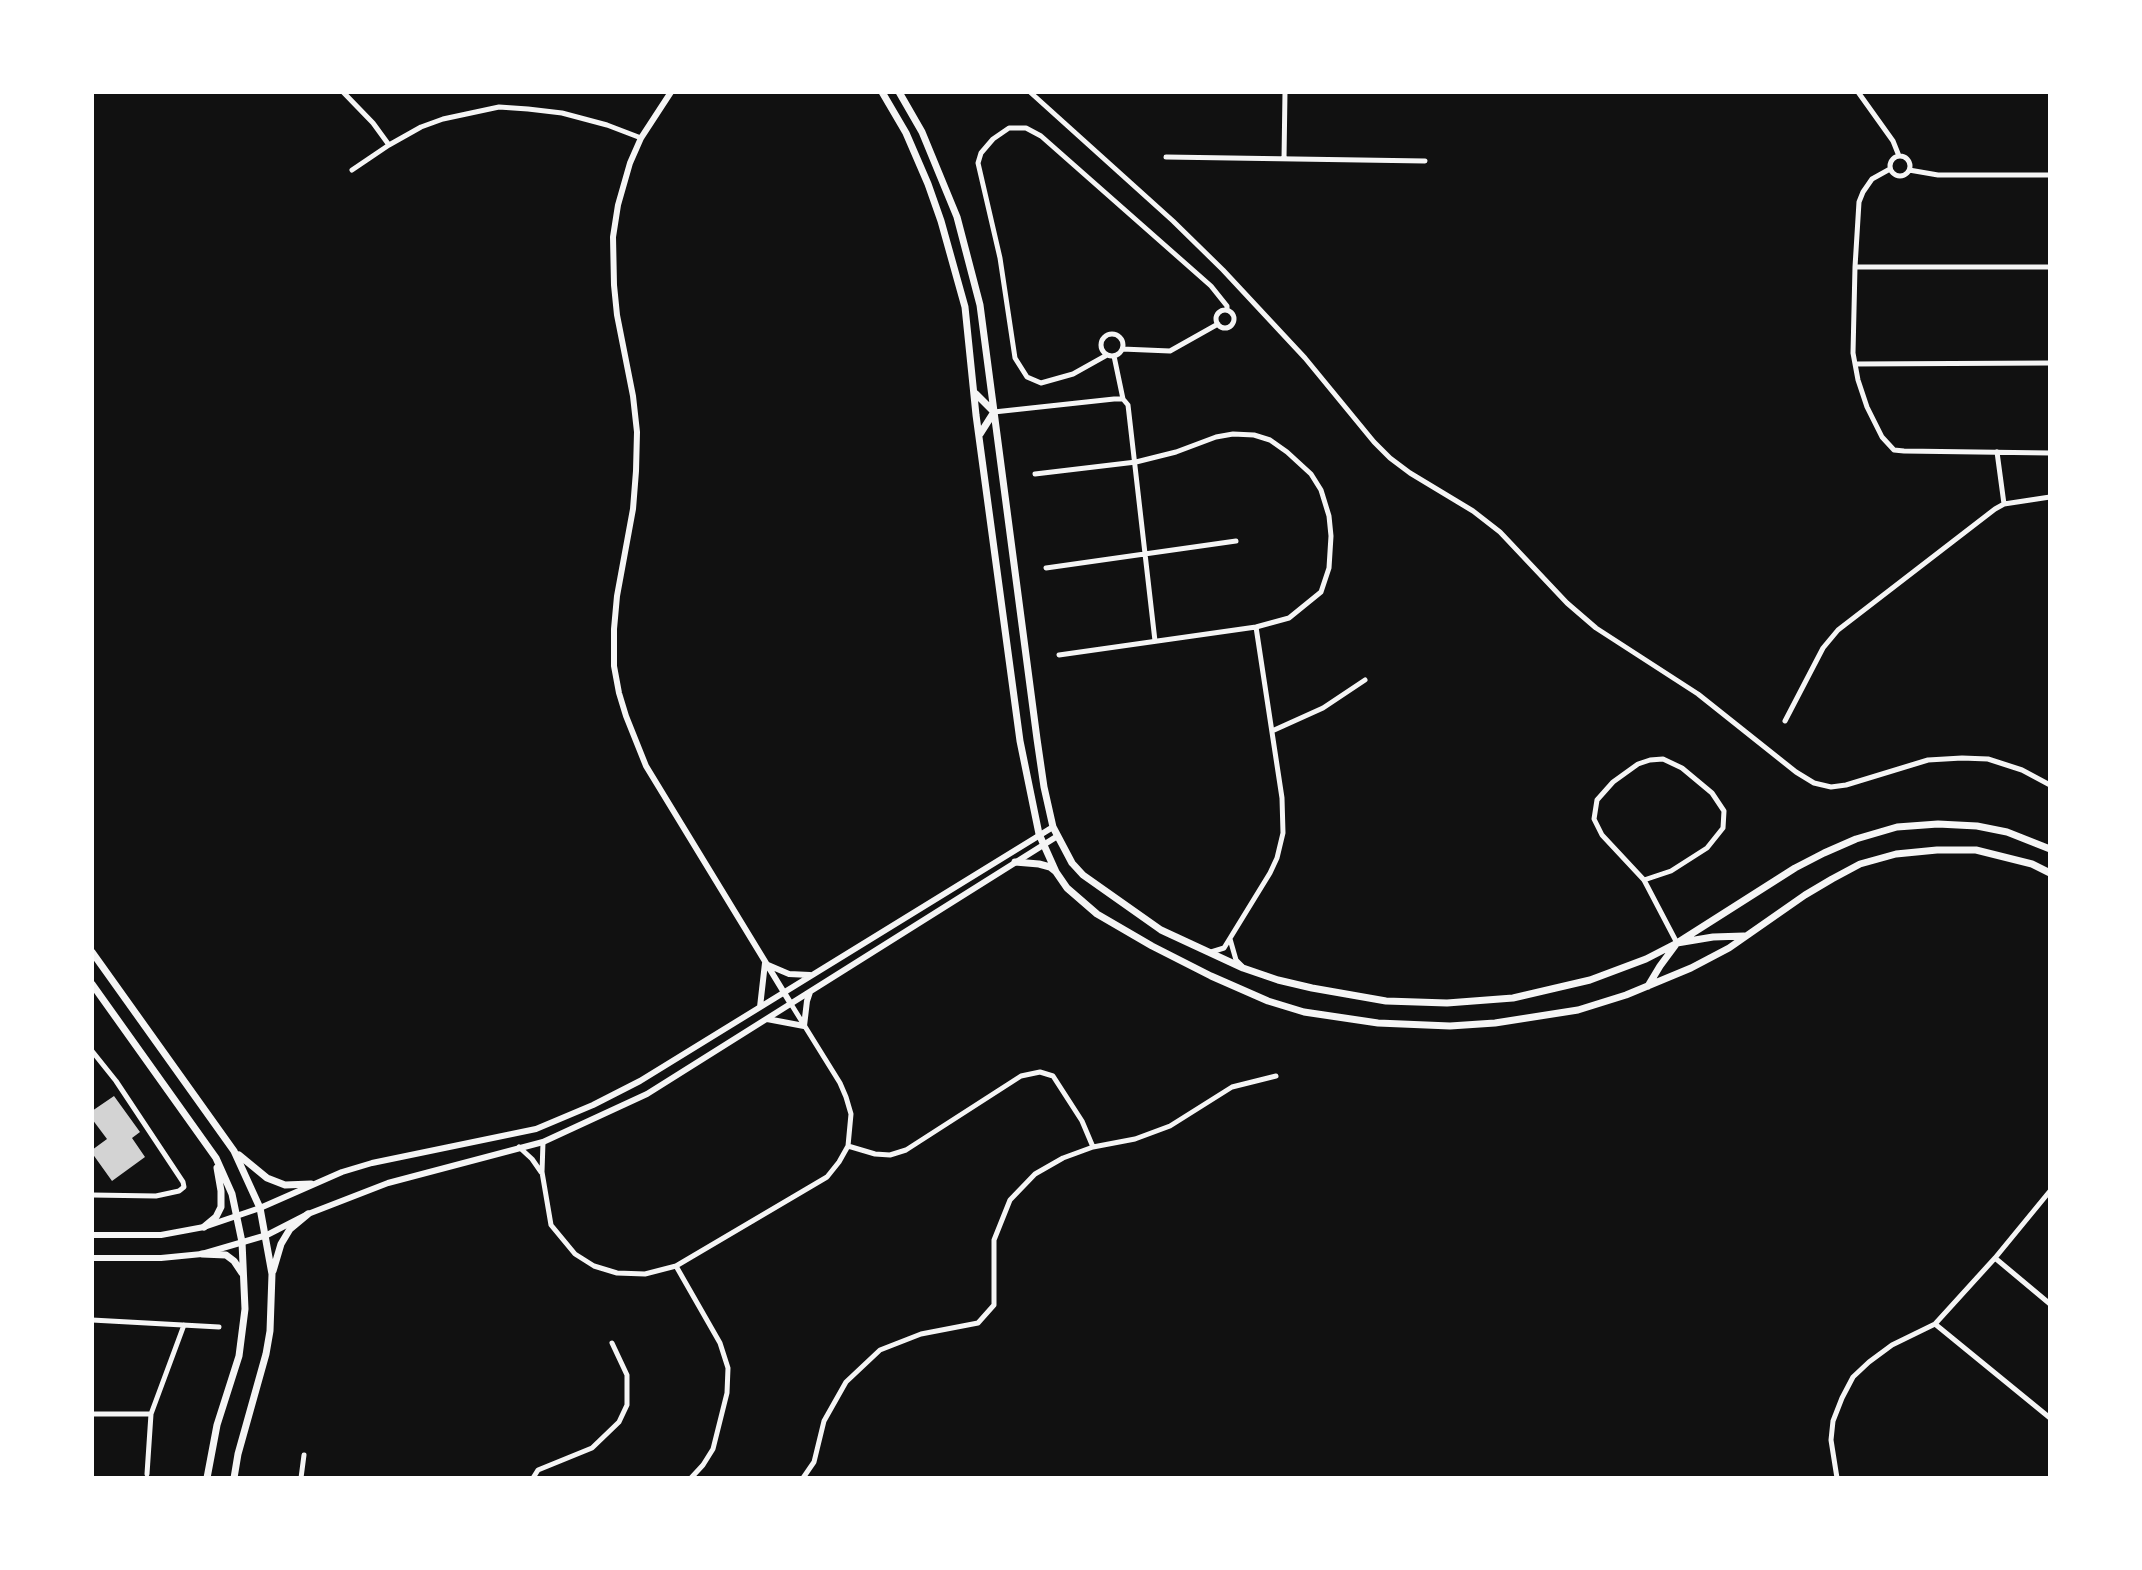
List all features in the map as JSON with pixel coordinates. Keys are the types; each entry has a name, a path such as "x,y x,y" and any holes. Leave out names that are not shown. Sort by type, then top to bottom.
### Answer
{"main road":[{"path":"882,92 906,133 928,184 965,307 979,437 1020,741 1039,834 1056,872 1067,888 1097,914 1152,946 1268,1001 1304,1012 1378,1023 1450,1026 1495,1023 1578,1010 1648,986 1729,948 1805,895 1860,864 1896,854 1976,850 2032,864 2050,873"},
{"path":"899,92 922,132 957,217 980,305 1037,739 1056,837 1083,875 1161,930 1243,968 1300,985 1386,1001 1447,1003 1513,998 1590,980 1646,959 1677,943 1795,868 1856,839 1897,827 1938,824 1977,826 2007,832 2050,849"},
{"path":"974,391 994,412"},
{"path":"979,437 994,412"},
{"path":"1015,862 1039,864 1056,872"},
{"path":"1648,986 1677,943 1746,936"},
{"path":"92,952 234,1151 260,1208 272,1274 270,1331 234,1478"},
{"path":"92,984 216,1158 232,1194 242,1242 245,1309 239,1356 217,1425 207,1478"},
{"path":"234,1151 267,1178 285,1185 311,1184"},
{"path":"204,1227 216,1217 221,1207 216,1158"},
{"path":"272,1274 281,1244 290,1229 308,1214"},
{"path":"202,1254 226,1255 243,1275"}],"street":[{"path":"343,92 389,145"},
{"path":"543,1142 542,1172 551,1225 559,1238 575,1254 594,1266 617,1273 645,1274 676,1266 827,1177 848,1146 851,1114 840,1083 640,754 619,693 614,666 617,596 633,509 637,432 617,315 613,237 630,163 641,138 671,92"},
{"path":"1030,92 1223,270 1305,358 1390,458 1473,511 1500,532 1567,603 1596,628 1698,694 1796,772 1814,783 1831,787 1928,760 1988,759 2022,770 2050,785"},
{"path":"1284,159 1285,92"},
{"path":"1858,92 1893,141 1899,156"},
{"path":"352,170 421,127 499,107 562,113 641,138"},
{"path":"1218,324 1170,351 1122,349 1073,374 1041,383 1027,377 1015,358 1000,258 978,163 981,153 993,139 1009,128 1026,128 1041,136 1211,286 1227,310"},
{"path":"1166,157 1425,161"},
{"path":"1909,170 1909,161 1905,157 1892,160 1890,169 1872,179 1859,202 1853,353 1867,407 1882,437 1894,450 2050,453"},
{"path":"1890,169 1901,176 1909,170 1938,175 2050,175"},
{"path":"1855,267 2050,267"},
{"path":"1227,310 1233,313 1235,320 1227,328 1218,324 1217,314 1227,310"},
{"path":"1111,355 1104,352 1101,345 1107,336 1114,334 1120,338 1122,349"},
{"path":"1111,355 1123,399 1128,405 1155,641"},
{"path":"1855,364 2050,363"},
{"path":"994,412 1123,399"},
{"path":"1035,474 1136,462 1216,437 1244,435 1270,440 1311,474 1321,490 1329,516 1329,568 1321,592 1289,618 1256,627 1059,655"},
{"path":"1997,452 2004,504"},
{"path":"1785,721 1829,638 2004,504 2050,497"},
{"path":"1046,568 1236,541"},
{"path":"1206,952 1224,948 1270,873 1283,833 1282,798 1256,627"},
{"path":"1272,731 1323,708 1365,680"},
{"path":"1644,880 1671,871 1707,848 1723,828 1724,811 1712,793 1682,768 1663,759 1638,764 1613,782 1597,800 1594,819 1602,835 1644,880 1677,943"},
{"path":"92,1235 161,1235 204,1227 260,1208 342,1172 536,1129 593,1105 640,1081 1053,827"},
{"path":"92,1258 161,1258 202,1254 267,1235 308,1214 388,1183 543,1142 647,1094 1056,837"},
{"path":"1230,938 1236,960 1243,968"},
{"path":"765,963 780,971 810,975"},
{"path":"760,1007 765,963"},
{"path":"804,1026 811,991"},
{"path":"767,1019 804,1026"},
{"path":"92,1051 125,1094 184,1187 156,1196 92,1195"},
{"path":"848,1146 875,1154 890,1155 906,1150 1021,1076 1040,1072 1053,1076 1082,1121 1093,1147"},
{"path":"803,1478 814,1462 824,1421 846,1382 880,1350 921,1334 978,1323 994,1305 994,1240 1010,1200 1035,1174 1063,1158 1093,1147 1135,1139 1170,1126 1232,1087 1276,1076"},
{"path":"519,1147 542,1172"},
{"path":"1837,1478 1831,1440 1833,1421 1853,1377 1892,1345 1935,1324 2050,1191"},
{"path":"1995,1258 2050,1304"},
{"path":"676,1266 720,1343 728,1368 727,1393 713,1449 691,1478"},
{"path":"92,1320 219,1327"},
{"path":"1935,1324 2050,1418"},
{"path":"147,1474 151,1414 184,1325"},
{"path":"533,1478 538,1470 592,1448 619,1422 627,1405 627,1375 612,1343"},
{"path":"92,1414 151,1414"},
{"path":"301,1478 304,1455"}],"building":[{"path":"114,1096 140,1132 132,1138 145,1157 112,1181 92,1153 107,1139 92,1119 92,1111"}]}
